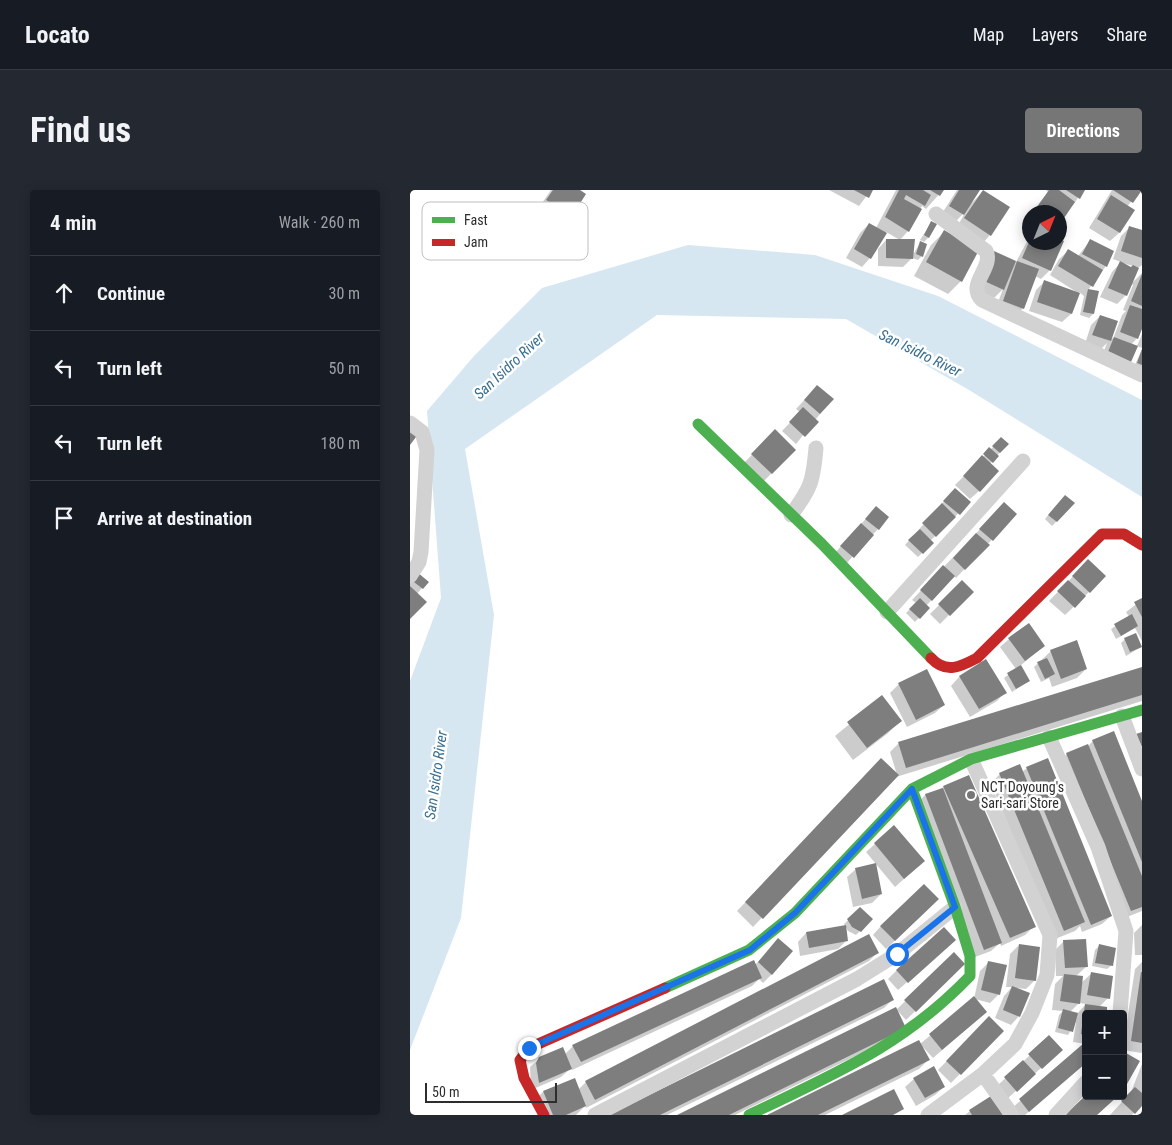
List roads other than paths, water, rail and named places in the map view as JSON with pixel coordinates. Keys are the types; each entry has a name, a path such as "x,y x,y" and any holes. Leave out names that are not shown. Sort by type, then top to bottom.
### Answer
{"street":[{"path":"936,214 986,250 988,258 976,287 977,293 982,300 1142,375"},
{"path":"410,422 422,432 427,450 421,552 419,562 410,576"},
{"path":"698,424 791,515 937,664 950,670 958,668 976,658 1102,534 1114,531 1126,533 1142,545"},
{"path":"791,515 812,482 816,448"},
{"path":"887,612 1023,461"},
{"path":"544,1115 524,1078 520,1060 529,1048 750,950 795,913 912,789 971,759 1142,710"},
{"path":"1122,716 1142,770"},
{"path":"1049,737 1098,847 1126,931 1120,1010"},
{"path":"928,1115 983,1074 1015,1044 1032,1013 1047,975 1050,935 971,759"},
{"path":"749,1115 882,1051 924,1022 950,999 970,976 970,956 955,907 912,789"},
{"path":"595,1115 857,979 897,954 955,907"},
{"path":"983,1074 1012,1115"},
{"path":"1056,1115 1082,1086"}],"water":[{"name":"San Isidro River","path":"688,245 815,255 938,296 1142,400 1142,497 969,390 846,319 657,315 465,449 494,615 461,918 410,1050 410,681 441,598 427,411 474,356 542,288"}],"place":[{"name":"NCT Doyoung's Sari-sari Store","path":"971,795"}]}
